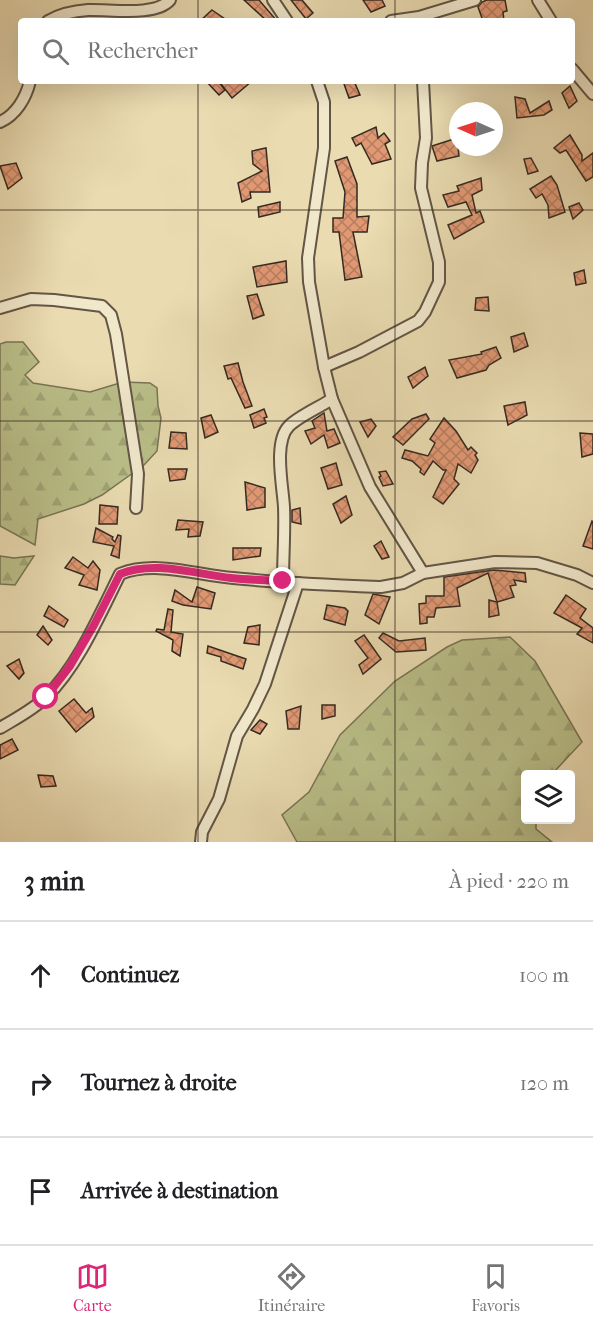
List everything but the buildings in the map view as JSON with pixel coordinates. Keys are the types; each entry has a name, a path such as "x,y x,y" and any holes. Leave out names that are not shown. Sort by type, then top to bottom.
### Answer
{"street":[{"path":"54,18 86,10 152,10 170,0"},
{"path":"273,0 285,18"},
{"path":"422,18 475,0"},
{"path":"538,0 548,18"},
{"path":"575,73 593,94"},
{"path":"0,122 10,117 21,103 29,84"},
{"path":"318,84 324,102 324,148 308,258 309,282 324,367 332,399 370,487 423,573"},
{"path":"324,367 359,352 418,321 425,312 439,282 439,262 422,188 422,162 426,138 423,84"},
{"path":"0,308 31,299 54,300 102,306 111,315 121,360 138,474 136,508"},
{"path":"283,581 284,507 280,477 284,433 289,426 332,399"},
{"path":"0,728 46,697 70,666 120,574 132,569 158,568 234,579 381,587 403,583 423,573 495,562 537,563 577,575 593,583"},
{"path":"201,842 202,832 219,799 237,736 265,684 298,583"}],"green space":[{"path":"23,342 39,362 25,375 33,383 90,392 123,382 150,383 157,388 161,418 157,451 144,465 102,495 84,504 38,519 35,545 0,526 0,344"},
{"path":"0,556 14,558 34,556 15,585 0,584"},
{"path":"510,637 535,661 582,742 556,770 521,770 521,824 536,824 536,829 552,842 297,842 282,815 309,792 340,735 395,681 447,647 462,640"}],"route":[{"path":"46,697 70,666 120,574 132,569 158,568 234,579 283,581"}]}
